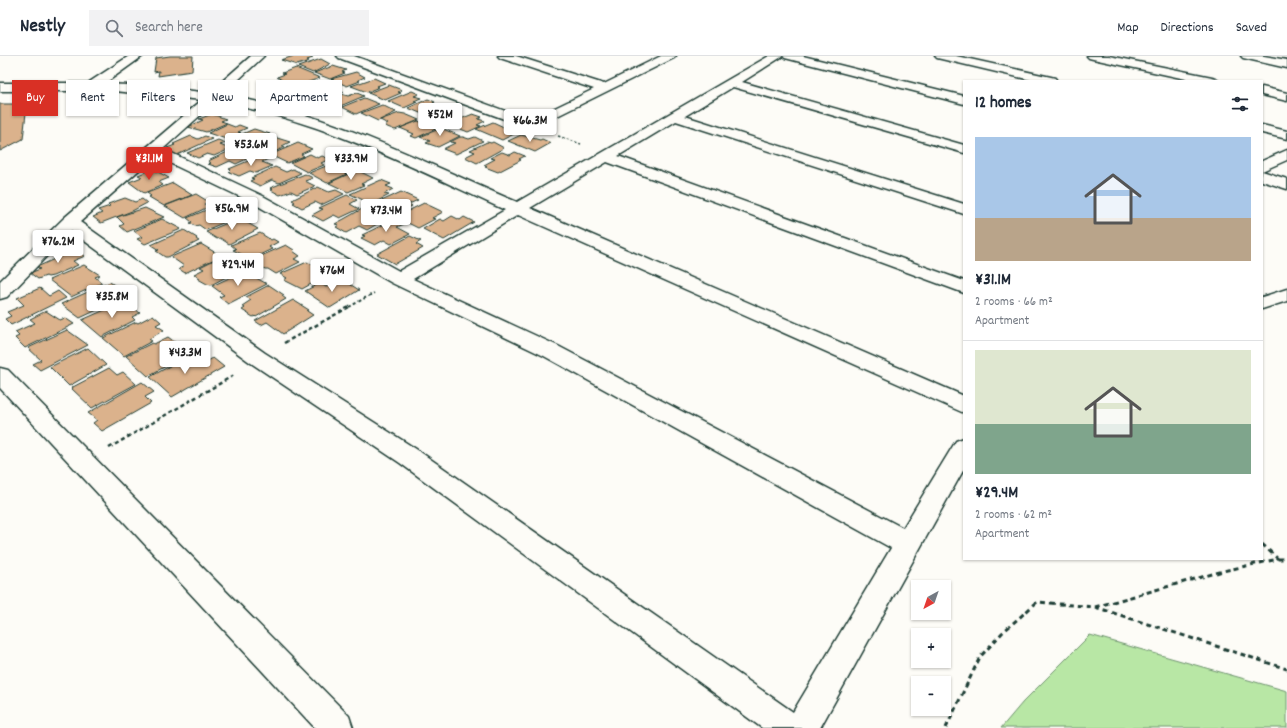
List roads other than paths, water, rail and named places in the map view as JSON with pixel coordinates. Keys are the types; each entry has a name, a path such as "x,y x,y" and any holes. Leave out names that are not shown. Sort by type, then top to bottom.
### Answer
{"street":[{"path":"101,80 137,56"},
{"path":"232,80 258,56"},
{"path":"343,56 531,125 666,56"},
{"path":"504,56 605,88"},
{"path":"399,279 676,117 777,56"},
{"path":"789,56 963,100"},
{"path":"941,56 1047,80"},
{"path":"1093,56 1207,80"},
{"path":"1247,56 1287,64"},
{"path":"733,83 963,149"},
{"path":"0,87 66,86"},
{"path":"119,88 198,96"},
{"path":"1263,91 1287,97"},
{"path":"248,105 289,114 345,133 963,405"},
{"path":"0,293 70,222 198,111"},
{"path":"676,117 963,209"},
{"path":"1263,129 1287,135"},
{"path":"154,150 257,199 399,279 551,351 908,544"},
{"path":"1263,166 1287,154"},
{"path":"606,157 963,287"},
{"path":"1263,176 1287,184"},
{"path":"70,222 258,358 408,456 789,728"},
{"path":"1263,303 1287,295"},
{"path":"0,375 337,728"},
{"path":"802,728 963,449"}]}
